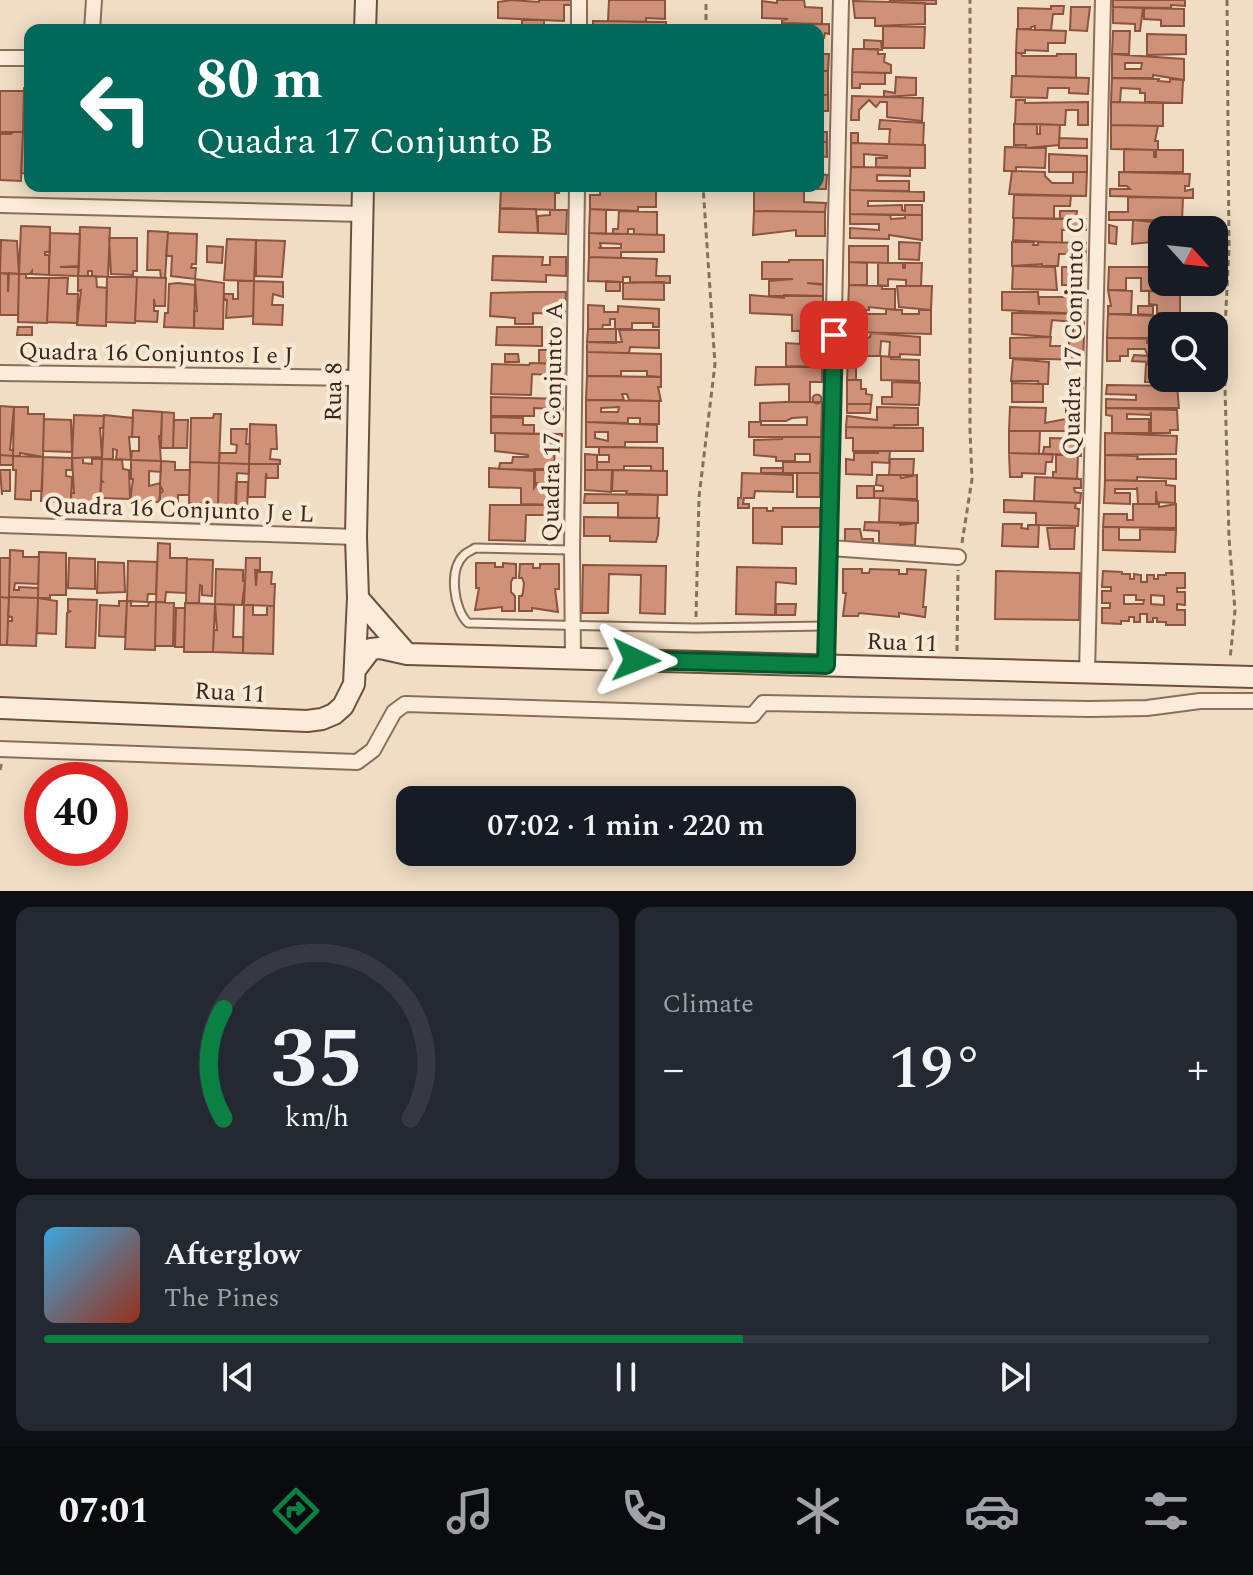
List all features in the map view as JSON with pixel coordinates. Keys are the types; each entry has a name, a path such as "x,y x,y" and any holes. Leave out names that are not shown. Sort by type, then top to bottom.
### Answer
{"street":[{"path":"92,24 94,0"},
{"path":"365,24 366,0"},
{"path":"579,0 579,24"},
{"path":"826,665 841,0"},
{"name":"Quadra 17 Conjunto C","path":"1087,673 1103,0"},
{"path":"0,58 24,58"},
{"name":"Rua 8","path":"358,598 356,537 363,192"},
{"name":"Quadra 17 Conjunto A","path":"573,659 577,192"},
{"path":"0,205 363,214"},
{"name":"Quadra 16 Conjuntos I e J","path":"0,373 359,378"},
{"name":"Quadra 16 Conjunto J e L","path":"0,525 356,537"},
{"path":"830,548 958,557"},
{"path":"358,598 407,654"},
{"name":"Rua 11","path":"0,708 307,721 322,719 343,706 354,684 358,598"},
{"name":"Rua 11","path":"355,670 371,649 380,648 407,654 1253,677"},
{"path":"0,749 357,762 373,750 394,712 405,704 753,715 763,703 1090,709 1147,708 1200,701 1253,701"}],"lane":[{"path":"572,550 475,548 464,555 458,565 455,585 457,608 468,623 695,628 827,626"}],"path":[{"path":"706,0 706,24"},
{"path":"957,669 958,557 967,525 972,479 970,0"},
{"path":"1227,0 1229,216 1224,349 1229,538 1235,610 1228,677"},
{"path":"695,628 696,536 715,364 703,192"}],"building":[{"path":"571,0 571,5 564,5 564,21 498,18 498,2"},
{"path":"609,0 665,0 665,19 608,21"},
{"path":"777,0 804,0 805,7 822,8 822,24 782,23 782,20 788,19 762,18 762,1 777,3"},
{"path":"936,0 936,4 890,2"},
{"path":"1113,0 1185,0 1185,6 1113,7"},
{"path":"853,1 925,3 925,24 875,26 875,18 855,18"},
{"path":"1051,6 1064,6 1063,14 1053,14 1051,30 1035,30 1035,26 1018,29 1018,8 1051,9"},
{"path":"1071,7 1090,7 1087,31 1070,30"},
{"path":"1113,7 1143,8 1140,31 1135,31 1135,24 1113,23"},
{"path":"1144,8 1184,9 1184,26 1161,26 1161,20 1144,19"},
{"path":"522,20 544,20 544,24 522,24"},
{"path":"593,21 666,22 666,24 593,24"},
{"path":"824,24 829,24 829,34 825,33 824,38"},
{"path":"883,26 925,27 924,48 883,48"},
{"path":"1017,29 1066,31 1065,43 1048,43 1048,51 1025,50 1025,53 1016,53"},
{"path":"1113,31 1130,31 1129,54 1112,54"},
{"path":"1147,34 1186,35 1186,54 1147,55"},
{"path":"864,40 881,41 882,50 864,49"},
{"path":"853,49 878,49 878,54 885,54 884,62 891,65 891,73 852,72"},
{"path":"1016,53 1022,56 1076,54 1076,78 1016,76"},
{"path":"824,54 829,54 828,71 824,71"},
{"path":"1112,54 1184,59 1184,80 1153,75 1153,78 1112,78","holes":["1125,63 1142,63 1141,69 1125,69"]},
{"path":"824,71 828,71 828,95 824,95"},
{"path":"852,72 885,73 885,84 860,84 860,88 852,88"},
{"path":"1012,76 1089,78 1088,94 1069,93 1069,88 1048,88 1047,98 1011,97"},
{"path":"896,77 916,78 916,95 884,97 884,91 895,93"},
{"path":"1112,78 1183,80 1182,103 1145,102 1145,93 1140,93 1140,89 1121,88 1120,102 1111,102"},
{"path":"0,91 24,91 23,132 0,132"},
{"path":"824,95 828,95 828,111 824,111"},
{"path":"852,96 923,98 922,121 887,117 887,102 880,102 876,107 869,100 859,110 859,120 851,120"},
{"path":"1016,100 1025,100 1025,103 1088,102 1088,125 1078,125 1078,110 1066,110 1065,125 1015,124"},
{"path":"1111,102 1163,103 1163,126 1111,125"},
{"path":"880,120 924,123 923,145 889,144 890,129 879,129"},
{"path":"1014,124 1037,124 1037,134 1040,134 1040,124 1060,125 1059,145 1026,148 1026,145 1014,145"},
{"path":"1111,125 1158,126 1155,141 1158,141 1158,150 1111,149"},
{"path":"23,132 21,181 0,180 0,134"},
{"path":"23,133 24,133 24,173 21,173"},
{"path":"851,133 858,133 858,143 851,143"},
{"path":"1059,138 1087,139 1087,148 1059,148"},
{"path":"824,142 827,142 827,157 824,157"},
{"path":"851,143 925,145 925,168 876,167 876,158 887,156 864,154 864,167 851,167"},
{"path":"1005,147 1046,148 1045,168 1016,167 1016,171 1004,171"},
{"path":"1124,149 1154,150 1154,157 1156,150 1183,150 1183,172 1124,172"},
{"path":"1049,154 1087,156 1087,172 1049,172"},
{"path":"851,167 910,168 910,176 877,175 877,181 909,181 909,191 850,190"},
{"path":"1012,171 1045,172 1052,183 1073,183 1073,172 1087,172 1086,196 1009,194"},
{"path":"1119,172 1190,174 1189,186 1185,186 1185,191 1193,189 1193,198 1110,196 1110,189 1130,189 1119,186"},
{"path":"850,190 924,192 924,201 868,201 868,206 902,205 905,211 905,205 922,205 922,215 850,214"},
{"path":"501,192 559,192 555,193 555,210 500,208"},
{"path":"600,192 656,192 656,207 638,207 638,211 590,209 590,195 600,195"},
{"path":"754,192 804,192 804,202 826,203 825,212 754,211"},
{"path":"1014,195 1071,196 1070,206 1054,206 1054,219 1013,218"},
{"path":"1128,197 1183,198 1182,216 1109,220 1109,212 1128,212"},
{"path":"500,209 536,209 538,233 499,232"},
{"path":"590,209 606,210 606,234 589,233"},
{"path":"550,210 567,210 566,234 538,233 538,216 550,215"},
{"path":"619,211 657,212 657,235 634,234 634,229 628,229 628,234 613,234 613,229 618,229"},
{"path":"754,211 825,212 825,236 796,236 796,230 753,235"},
{"path":"1060,211 1077,211 1076,219 1060,219"},
{"path":"850,214 890,215 891,219 922,215 922,240 889,235 889,239 850,238 850,228 879,230 879,224 850,224"},
{"path":"1014,218 1086,219 1086,230 1062,230 1062,243 1013,240"},
{"path":"1133,220 1148,222 1148,242 1132,244"},
{"path":"1109,225 1117,227 1116,244 1109,243"},
{"path":"21,226 50,227 50,252 45,252 49,255 49,275 32,274 32,271 30,274 19,274"},
{"path":"80,227 110,228 108,277 92,276 92,271 88,271 88,276 78,276"},
{"path":"148,231 168,232 165,278 161,278 160,270 147,270"},
{"path":"50,233 80,234 79,266 60,267 79,267 78,276 49,275"},
{"path":"168,233 197,234 196,264 192,264 191,268 196,268 195,279 171,276 172,256 166,256"},
{"path":"589,233 664,235 664,252 621,252 621,258 589,257","holes":["600,243 621,244 621,248 598,248 601,247"]},
{"path":"109,238 137,238 137,271 133,271 133,275 111,274"},
{"path":"227,239 256,240 254,281 224,280"},
{"path":"1,240 17,241 19,274 0,273"},
{"path":"256,240 285,241 282,277 256,276"},
{"path":"899,242 920,243 919,260 899,259"},
{"path":"1012,242 1034,242 1033,245 1038,245 1038,242 1086,243 1085,267 1075,267 1075,254 1059,254 1058,266 1012,266"},
{"path":"207,246 223,247 222,263 207,262"},
{"path":"849,246 888,246 888,263 849,262"},
{"path":"493,256 543,257 542,265 550,265 550,257 566,257 566,276 546,275 546,282 492,280"},
{"path":"589,257 657,259 656,276 670,276 670,283 630,282 630,277 623,277 623,282 588,281"},
{"path":"823,260 823,284 807,283 823,285 823,296 769,296 769,281 793,279 762,279 762,262"},
{"path":"849,262 867,263 867,285 849,285"},
{"path":"878,263 903,263 905,268 905,263 922,263 921,286 906,286 906,280 888,279 888,286 878,285"},
{"path":"1013,266 1055,267 1057,290 1012,289"},
{"path":"1062,267 1085,267 1085,285 1062,285"},
{"path":"1109,267 1148,267 1148,291 1141,291 1141,278 1126,278 1126,290 1108,290"},
{"path":"0,273 8,274 8,292 9,273 19,274 18,315 0,315"},
{"path":"19,274 26,274 26,278 49,278 47,323 18,322"},
{"path":"78,276 96,276 97,287 107,288 106,326 77,325 81,290 78,291"},
{"path":"107,277 137,277 135,323 106,322"},
{"path":"137,277 166,278 165,306 155,306 154,299 154,311 158,311 157,322 135,321"},
{"path":"49,278 68,278 67,294 78,294 77,323 47,322"},
{"path":"195,279 224,283 223,329 194,328 194,311 197,311"},
{"path":"238,281 254,281 253,316 226,318 227,300 224,294 233,294 233,299 238,299"},
{"path":"254,281 283,282 283,297 273,294 272,305 283,305 282,325 253,324"},
{"path":"606,281 620,282 620,291 606,291"},
{"path":"664,282 664,300 623,299 623,283"},
{"path":"169,284 195,285 194,328 164,327"},
{"path":"849,285 895,289 895,310 869,307 869,310 848,309"},
{"path":"897,286 932,286 931,310 899,307"},
{"path":"1065,290 1085,290 1084,314 1002,310 1002,292 1038,292 1039,305 1039,297 1065,297"},
{"path":"1108,290 1132,291 1131,314 1108,314 1108,306 1111,306"},
{"path":"566,292 565,314 533,313 533,324 515,324 515,318 490,316 491,293"},
{"path":"750,295 784,298 784,295 823,296 823,307 806,306 805,331 792,331 792,315 750,313"},
{"path":"1149,296 1180,296 1180,312 1157,312 1157,305 1149,304"},
{"path":"588,305 604,306 604,312 618,312 618,306 659,309 659,327 653,327 653,323 632,323 632,329 615,329 615,319 610,319 610,325 603,325 602,329 588,329"},
{"path":"1138,306 1153,306 1153,312 1148,315 1138,314"},
{"path":"848,309 861,309 861,314 886,314 886,309 902,310 902,314 931,310 931,334 848,332"},
{"path":"1012,313 1084,314 1084,337 1073,337 1073,322 1052,320 1050,337 1012,334"},
{"path":"1108,314 1148,316 1148,339 1107,338"},
{"path":"18,327 32,327 32,335 17,335"},
{"path":"497,327 542,327 542,346 496,345"},
{"path":"588,329 616,329 616,343 587,342"},
{"path":"619,330 659,330 659,348 630,347 629,353 587,352 587,342 622,342"},
{"path":"800,331 823,331 822,367 786,366 786,343 800,344"},
{"path":"848,332 865,332 866,339 871,333 920,337 920,355 889,357 890,342 881,341 880,356 848,356"},
{"path":"1051,337 1050,346 1069,346 1069,337 1084,337 1083,360 1010,358 1010,338"},
{"path":"1107,338 1147,338 1148,356 1145,349 1128,349 1128,356 1120,356 1120,361 1107,361"},
{"path":"539,350 564,350 564,364 539,363"},
{"path":"587,352 661,354 661,377 647,376 647,371 621,371 621,376 587,376"},
{"path":"505,354 518,354 519,362 505,362"},
{"path":"1134,355 1148,356 1148,362 1132,361"},
{"path":"848,356 856,356 856,380 847,380"},
{"path":"881,356 919,360 919,381 881,380"},
{"path":"1013,359 1049,362 1048,384 1011,381"},
{"path":"492,364 564,364 563,387 551,387 551,375 532,374 531,395 491,394"},
{"path":"1146,364 1148,364 1148,382 1145,382"},
{"path":"756,367 822,367 822,382 810,382 810,402 789,402 789,384 755,385"},
{"path":"587,376 661,377 661,387 658,387 661,401 629,400 627,394 622,394 624,400 586,400"},
{"path":"847,380 861,380 861,389 872,395 871,404 847,404"},
{"path":"892,382 920,383 919,405 882,404 882,397 892,397"},
{"path":"1012,383 1043,384 1043,402 1012,402"},
{"path":"1074,384 1083,385 1082,400 1067,400 1067,391 1074,388"},
{"path":"1107,385 1148,386 1148,392 1178,392 1179,408 1106,408 1106,399 1136,400 1136,395 1106,394"},
{"path":"817,395 821,399 817,403 813,399"},
{"path":"491,397 563,399 562,422 554,421 554,409 534,408 534,416 491,416"},
{"path":"586,400 659,401 659,424 640,424 640,418 628,418 628,423 586,422","holes":["619,407 618,412 601,412 601,408"]},
{"path":"822,402 821,437 749,437 749,422 807,425 807,417 760,421 760,403"},
{"path":"847,404 871,404 870,413 847,413"},
{"path":"0,406 14,407 10,450 13,450 13,456 0,455"},
{"path":"14,407 28,407 28,414 44,414 43,457 20,453 20,456 13,456"},
{"path":"877,407 918,408 918,425 846,427 847,416 877,420"},
{"path":"1010,407 1046,408 1045,423 1066,419 1066,408 1082,408 1082,431 1009,431"},
{"path":"1106,408 1177,410 1178,430 1151,433 1151,412 1150,415 1127,414 1127,419 1149,419 1149,433 1112,433 1112,416 1106,415"},
{"path":"133,410 162,412 159,436 161,461 131,460 132,451 139,451 139,437 132,437"},
{"path":"162,412 174,413 173,448 161,448"},
{"path":"214,414 221,414 219,463 190,462 191,418 213,418"},
{"path":"74,415 104,416 103,428 100,428 102,457 72,458"},
{"path":"104,415 133,418 132,437 129,437 131,460 116,459 117,450 113,449 113,459 102,459"},
{"path":"491,417 523,418 523,425 534,425 534,434 491,433"},
{"path":"44,419 71,420 72,452 43,451"},
{"path":"174,420 188,420 187,448 173,448"},
{"path":"586,422 657,425 657,442 625,442 625,447 586,447","holes":["595,432 608,432 608,441 595,438"]},
{"path":"250,424 276,425 277,449 271,449 270,459 280,460 280,464 249,464"},
{"path":"846,427 923,428 923,451 853,451 853,438 846,438"},
{"path":"231,429 247,429 249,464 219,463 220,453 236,453 237,445 231,444"},
{"path":"1009,431 1040,431 1039,454 1009,453"},
{"path":"495,433 562,434 562,443 555,442 554,470 499,469 500,463 512,463 513,457 528,455 495,451"},
{"path":"1105,433 1177,436 1176,454 1105,455"},
{"path":"821,437 820,473 783,473 783,462 810,462 810,454 795,454 795,461 776,461 776,457 754,455 754,440"},
{"path":"1050,438 1080,439 1081,456 1043,454 1044,447 1050,447"},
{"path":"599,447 663,448 663,471 651,471 651,466 597,470 597,462 609,462 609,455 599,455"},
{"path":"890,451 889,463 872,462 872,475 846,474 846,459 854,460 854,453"},
{"path":"1009,453 1053,454 1052,462 1046,462 1045,474 1022,473 1022,477 1010,477"},
{"path":"585,454 597,455 597,470 585,470"},
{"path":"1056,454 1078,456 1077,479 1053,478"},
{"path":"0,455 13,456 13,465 0,465"},
{"path":"1105,455 1176,459 1176,479 1137,477 1137,481 1105,480"},
{"path":"13,456 43,457 42,491 31,491 31,500 15,499"},
{"path":"43,457 72,458 72,470 66,470 66,476 72,477 71,502 41,501"},
{"path":"72,458 83,458 83,463 92,464 92,459 102,459 100,509 71,508 71,493 74,493"},
{"path":"102,459 122,460 123,469 129,470 130,499 100,498"},
{"path":"890,459 914,459 913,475 889,475"},
{"path":"131,460 161,461 161,472 149,471 149,486 160,483 160,502 130,501 133,479"},
{"path":"161,461 175,462 175,470 190,470 189,495 178,495 178,502 159,502 163,491 160,485"},
{"path":"190,462 219,463 218,504 189,503"},
{"path":"219,463 249,464 249,474 237,473 236,510 218,509"},
{"path":"249,464 278,464 278,478 267,478 266,473 265,497 248,497"},
{"path":"489,468 534,471 534,488 536,485 548,485 548,501 551,486 561,486 561,505 521,504 521,488 489,487"},
{"path":"761,468 783,468 783,473 761,473"},
{"path":"535,469 561,470 561,484 535,483"},
{"path":"0,470 10,470 10,491 2,491 2,495"},
{"path":"585,470 612,470 611,492 585,490"},
{"path":"613,470 667,471 667,495 612,491"},
{"path":"742,473 793,475 793,492 755,491 754,498 744,498 743,504 749,504 749,508 738,508"},
{"path":"797,473 820,473 820,497 797,497"},
{"path":"877,475 900,475 901,478 917,475 917,499 874,498 874,491 883,491 883,486 876,485"},
{"path":"1035,477 1081,479 1081,488 1074,488 1075,492 1081,493 1080,503 1034,501"},
{"path":"1105,480 1166,481 1166,485 1175,486 1175,503 1157,502 1156,491 1156,504 1138,504 1137,487 1115,489 1115,493 1130,493 1130,504 1104,503"},
{"path":"236,482 248,482 247,512 235,510"},
{"path":"857,486 874,486 874,498 857,498"},
{"path":"585,494 658,495 657,518 618,518 618,503 584,503"},
{"path":"880,498 918,501 918,523 879,522"},
{"path":"1004,500 1076,503 1075,508 1079,509 1078,526 1036,525 1036,513 1004,512"},
{"path":"1133,504 1159,504 1159,507 1176,504 1176,528 1103,527 1104,514 1127,514 1127,520 1133,520"},
{"path":"490,505 546,505 546,515 526,515 525,541 489,540"},
{"path":"753,508 773,511 773,508 820,508 820,527 782,527 782,544 753,543"},
{"path":"584,517 659,518 656,542 610,541 610,536 584,536"},
{"path":"865,522 916,523 915,545 879,544 879,531 864,530"},
{"path":"1003,524 1022,524 1021,528 1028,529 1028,525 1039,525 1038,547 1002,546"},
{"path":"1103,527 1119,527 1119,540 1140,540 1140,529 1176,530 1175,552 1103,550"},
{"path":"1047,528 1075,528 1074,549 1050,549"},
{"path":"845,529 860,529 862,539 873,539 873,546 845,545"},
{"path":"158,543 170,544 170,558 187,558 186,593 166,592 165,602 156,602"},
{"path":"10,550 23,551 23,557 39,557 38,584 15,583 14,590 19,590 19,587 38,588 38,598 9,597"},
{"path":"39,552 66,553 66,595 38,598"},
{"path":"0,558 10,558 9,598 0,597"},
{"path":"69,558 95,559 95,589 68,588"},
{"path":"246,558 260,558 260,570 255,570 256,586 257,572 272,572 274,606 244,605"},
{"path":"187,559 213,560 212,596 202,595 200,585 199,603 186,603"},
{"path":"128,561 157,562 156,594 148,594 147,602 127,601"},
{"path":"98,562 124,563 125,592 97,593"},
{"path":"476,563 495,563 495,567 503,567 503,563 516,564 516,578 511,582 515,611 502,611 502,607 475,610 479,588 476,588"},
{"path":"520,564 533,564 533,568 540,568 540,564 559,564 559,589 555,589 558,612 532,608 532,611 519,611 519,596 522,596 524,583 519,578"},
{"path":"583,565 666,566 665,614 640,613 641,575 609,574 608,613 582,613"},
{"path":"737,567 796,568 796,584 776,582 775,615 736,614"},
{"path":"216,569 243,570 242,605 215,604"},
{"path":"843,569 862,569 862,573 869,573 870,569 899,570 899,574 907,574 907,569 926,570 925,617 899,613 899,617 859,613 858,616 843,616 846,593 843,593"},
{"path":"996,571 1080,573 1079,620 995,619"},
{"path":"1103,571 1130,574 1130,579 1134,579 1134,574 1141,575 1141,582 1147,582 1147,575 1158,579 1158,575 1166,573 1185,573 1185,588 1177,588 1177,592 1185,592 1185,605 1177,604 1177,610 1185,610 1185,625 1166,625 1166,622 1157,622 1157,618 1147,622 1147,614 1140,614 1140,622 1134,622 1134,617 1129,617 1129,621 1121,621 1121,624 1102,623 1102,608 1110,608 1110,603 1102,603 1102,591 1111,591 1111,587 1102,587","holes":["1124,595 1136,595 1136,600 1144,600 1143,604 1124,604","1151,595 1164,596 1164,605 1151,604"]},
{"path":"0,597 9,598 7,645 0,645"},
{"path":"9,597 38,598 36,646 7,645 8,621 12,621 12,617 8,616"},
{"path":"38,598 57,601 56,634 37,633"},
{"path":"68,599 97,600 95,648 66,647 67,613 71,611 68,611"},
{"path":"119,601 127,601 125,637 99,636 100,605 119,606"},
{"path":"127,601 131,601 131,606 148,606 149,602 156,602 155,650 125,649"},
{"path":"156,602 174,603 173,646 155,646"},
{"path":"185,603 215,604 213,652 184,652"},
{"path":"215,604 234,605 233,637 243,637 243,653 213,652 214,630 217,630"},
{"path":"776,604 796,604 795,615 776,615"},
{"path":"244,605 253,605 253,615 267,615 267,606 274,606 273,654 243,653"},
{"path":"176,608 185,608 184,647 175,647"}],"route":[{"path":"636,660 826,665 834,335"}]}
